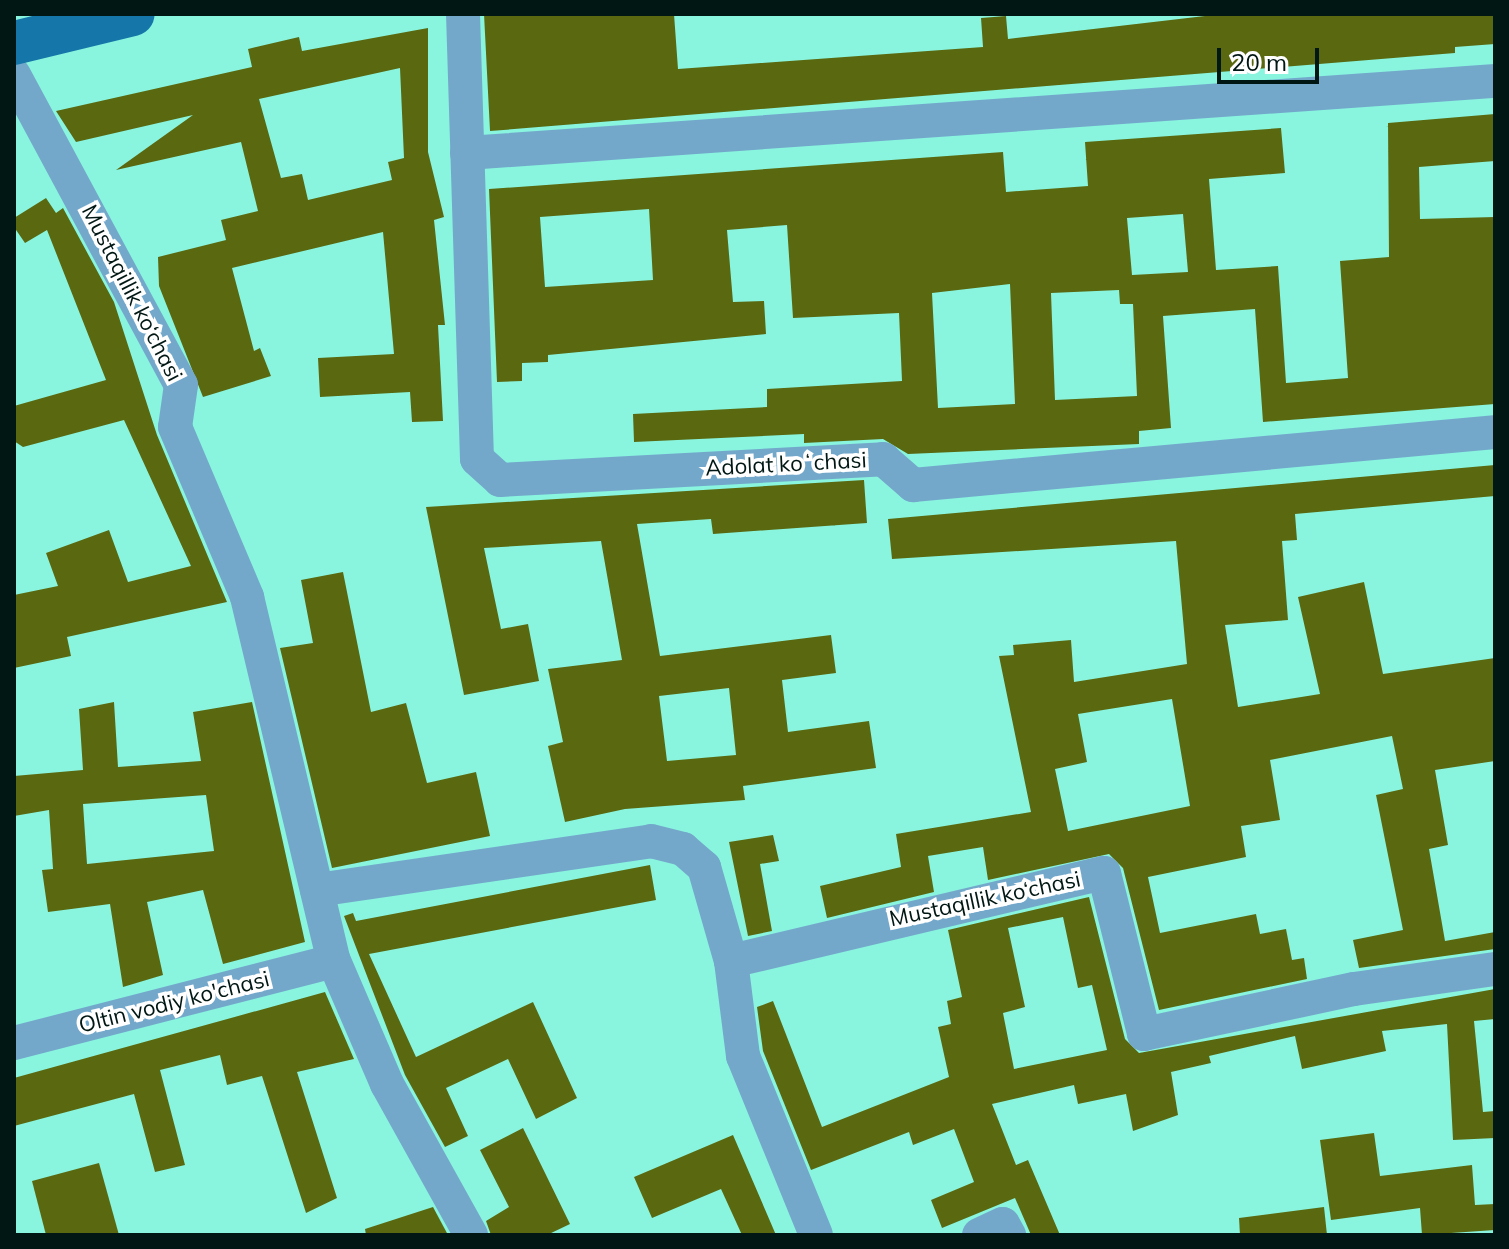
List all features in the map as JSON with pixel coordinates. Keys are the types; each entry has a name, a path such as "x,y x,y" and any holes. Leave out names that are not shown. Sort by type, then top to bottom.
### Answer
{"main road":[{"path":"14,43 133,14"}],"street":[{"name":"Adolat koʻchasi","path":"463,14 477,459 500,480 883,459 913,485 1495,432"},
{"name":"Mustaqillik ko‘chasi","path":"14,75 181,385 175,427 247,597 334,961 387,1084 471,1235"},
{"path":"467,153 1495,81"},
{"path":"317,890 651,841 683,849 704,867 731,961 743,1056 816,1235"},
{"name":"Mustaqillik ko‘chasi","path":"731,961 1104,873 1144,1034 1354,989 1495,969"},
{"name":"Oltin vodiy ko'chasi","path":"14,1043 334,961"},
{"path":"979,1235 1003,1224 1009,1235"}],"building":[{"path":"484,14 674,14 678,69 983,47 981,18 1006,16 1008,39 1222,14 1479,14 1495,15 1495,44 1455,47 1455,53 490,131"},
{"path":"428,28 428,152 444,217 434,220 445,325 438,325 443,421 412,422 410,392 320,397 318,358 394,354 383,232 232,268 254,351 260,348 271,376 203,397 159,286 158,257 226,240 221,220 258,211 241,142 116,170 193,115 76,142 56,111 252,67 248,49 299,37 302,51","holes":["400,68 404,158 388,162 392,180 308,200 302,174 281,178 259,99"]},
{"path":"1495,114 1495,161 1419,167 1420,219 1495,217 1495,404 1263,422 1255,309 1163,316 1171,428 1139,431 1139,444 908,454 883,439 804,443 804,434 634,442 633,414 767,407 767,389 902,381 899,313 793,318 787,225 727,230 733,302 764,301 766,334 548,355 548,362 522,363 522,381 497,382 489,189 1003,152 1006,192 1088,186 1085,142 1281,128 1285,173 1209,179 1216,270 1278,266 1286,383 1348,378 1340,261 1389,257 1388,123","holes":["649,209 653,280 545,287 540,217","1183,214 1188,272 1132,275 1127,218","1010,284 1015,404 938,408 932,293","1119,290 1120,304 1133,304 1137,396 1055,400 1051,293"]},
{"path":"46,198 56,213 63,208 114,302 157,435 227,602 67,637 71,656 14,668 14,595 58,586 46,553 109,530 128,582 191,566 124,420 23,447 14,441 14,406 106,380 47,230 25,243 14,227 14,218"},
{"path":"1495,465 1495,496 1295,514 1297,540 1282,541 1288,620 1225,625 1238,707 1320,694 1298,597 1364,582 1383,674 1495,658 1495,761 1435,770 1448,845 1429,849 1445,941 1495,932 1495,949 1359,968 1353,940 1403,930 1376,795 1403,789 1392,736 1270,760 1280,820 1241,826 1246,857 1148,877 1160,933 1256,914 1260,934 1286,929 1292,960 1304,958 1307,979 1159,1010 1123,868 1109,854 988,880 983,847 928,856 934,892 827,918 820,886 901,867 896,834 1031,812 999,656 1014,655 1013,645 1071,640 1074,682 1187,664 1176,541 892,559 888,519","holes":["1172,699 1190,806 1068,831 1055,769 1087,762 1078,714"]},
{"path":"864,480 867,523 713,534 711,519 637,524 660,656 831,635 836,673 782,680 788,732 869,721 876,768 743,786 745,800 625,809 565,822 548,746 563,742 548,669 622,660 601,541 484,548 501,629 528,624 539,681 464,695 426,507","holes":["729,688 736,755 667,761 659,696"]},
{"path":"343,572 371,712 406,703 427,783 476,772 490,836 332,868 280,648 313,643 301,580"},
{"path":"114,702 118,767 201,761 193,712 252,702 305,942 223,964 203,890 147,902 163,975 123,987 110,904 48,912 42,870 53,869 49,810 14,816 14,776 83,770 79,709","holes":["206,795 214,851 87,864 83,804"]},
{"path":"773,835 779,861 760,864 772,931 748,936 729,842"},
{"path":"650,865 656,900 369,954 416,1057 533,1002 577,1098 536,1119 508,1059 446,1088 468,1136 445,1147 405,1075 344,916 353,913 356,921"},
{"path":"1089,897 1125,1039 1139,1053 1495,989 1495,1019 1474,1021 1483,1112 1495,1111 1495,1138 1453,1140 1447,1024 1382,1031 1386,1051 1302,1069 1295,1036 1209,1056 1211,1063 1171,1072 1178,1115 1133,1131 1126,1094 1078,1104 1074,1085 992,1104 1016,1165 1028,1160 1060,1235 1031,1235 1015,1198 942,1228 931,1200 974,1182 954,1129 913,1145 909,1132 811,1170 763,1051 757,1007 773,1001 822,1127 949,1077 938,1027 951,1024 947,1001 962,997 948,930","holes":["1063,917 1078,988 1092,985 1107,1050 1014,1069 1003,1013 1025,1007 1008,928"]},
{"path":"325,992 354,1059 297,1072 337,1198 306,1213 262,1076 227,1085 220,1055 160,1070 185,1165 155,1172 134,1094 14,1126 14,1078"},
{"path":"523,1128 570,1224 547,1235 491,1235 486,1221 509,1207 480,1150"},
{"path":"1374,1133 1380,1176 1472,1165 1475,1205 1495,1204 1495,1230 1422,1235 1420,1208 1331,1220 1320,1140"},
{"path":"733,1135 776,1235 742,1235 721,1189 652,1218 634,1177"},
{"path":"99,1163 119,1235 46,1235 32,1181"},
{"path":"433,1207 448,1235 366,1235 365,1229"},
{"path":"1324,1207 1327,1235 1240,1235 1239,1218"}]}
